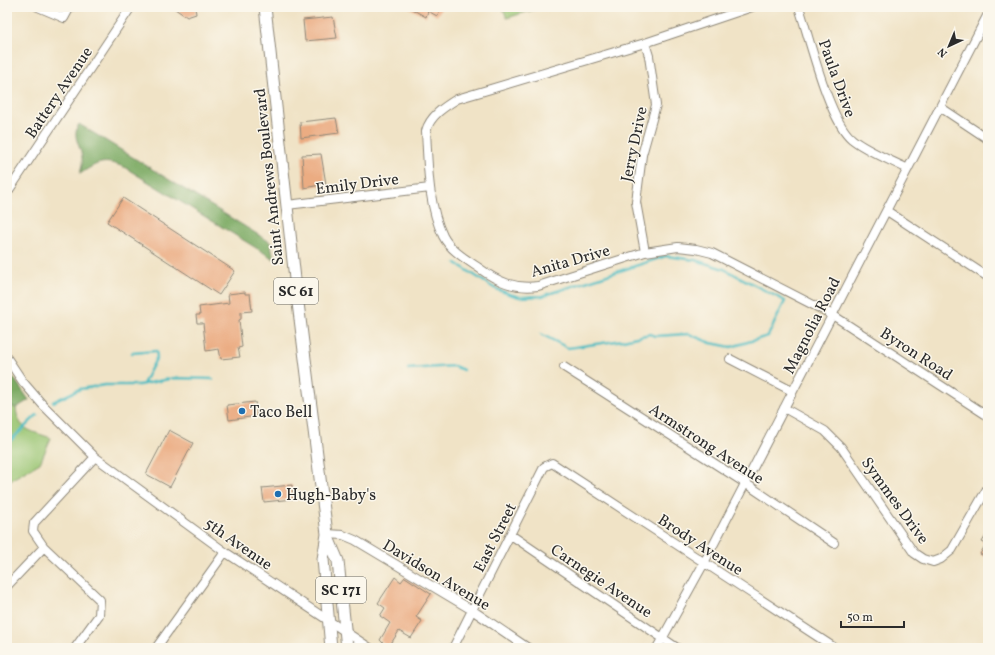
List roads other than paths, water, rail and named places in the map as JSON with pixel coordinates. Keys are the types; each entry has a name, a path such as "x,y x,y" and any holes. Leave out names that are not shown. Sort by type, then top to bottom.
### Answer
{"main road":[{"name":"Saint Andrews Boulevard","path":"265,7 287,205 327,534 338,561 347,648"},
{"name":"Saint Andrews Boulevard","path":"327,534 323,559 331,648"}],"street":[{"path":"38,7 64,18 70,7"},
{"name":"Battery Avenue","path":"7,193 131,7"},
{"name":"Anita Drive","path":"752,7 645,43 457,99 447,105 428,123 426,131 430,188 444,237 457,252 493,279 512,286 525,288 538,286 645,252 678,247 712,253 831,314"},
{"name":"Paula Drive","path":"799,7 833,112 843,131 852,140 908,169"},
{"name":"Magnolia Road","path":"657,648 704,563 831,314 887,211 988,14"},
{"name":"Jerry Drive","path":"645,43 649,56 656,105 642,155 636,202 645,252"},
{"path":"940,107 988,139"},
{"name":"Emily Drive","path":"287,205 430,188"},
{"path":"887,211 988,277"},
{"name":"Byron Road","path":"831,314 988,416"},
{"name":"5th Avenue","path":"7,358 23,382 42,404 95,457 225,552 370,648"},
{"path":"730,359 792,392"},
{"name":"Armstrong Avenue","path":"564,367 744,483 834,544"},
{"name":"Symmes Drive","path":"784,408 825,431 841,448 914,552 923,559 933,562 952,550 988,487"},
{"path":"75,648 99,615 100,600 44,547 35,536 32,527 95,457"},
{"name":"East Street","path":"453,648 544,467 552,463"},
{"name":"Brody Avenue","path":"552,463 835,648"},
{"name":"Davidson Avenue","path":"327,534 343,535 355,540 472,610 528,648"},
{"name":"Carnegie Avenue","path":"511,535 677,648"},
{"path":"7,586 44,547"},
{"path":"156,648 225,552"}],"waterway":[{"path":"456,263 494,288 520,297 542,296 666,256 695,260 724,269 785,301 768,336 731,347 711,343 689,334 655,336 650,334 623,340 568,348 541,334"},
{"path":"132,353 156,351 157,357 143,384"},
{"path":"408,369 454,366 463,370"},
{"path":"53,402 80,389 105,385 139,385 174,378 213,379"},
{"path":"7,444 37,415"}],"place":[{"name":"Taco Bell","path":"242,411"},
{"name":"Hugh-Baby's","path":"278,494"}]}
